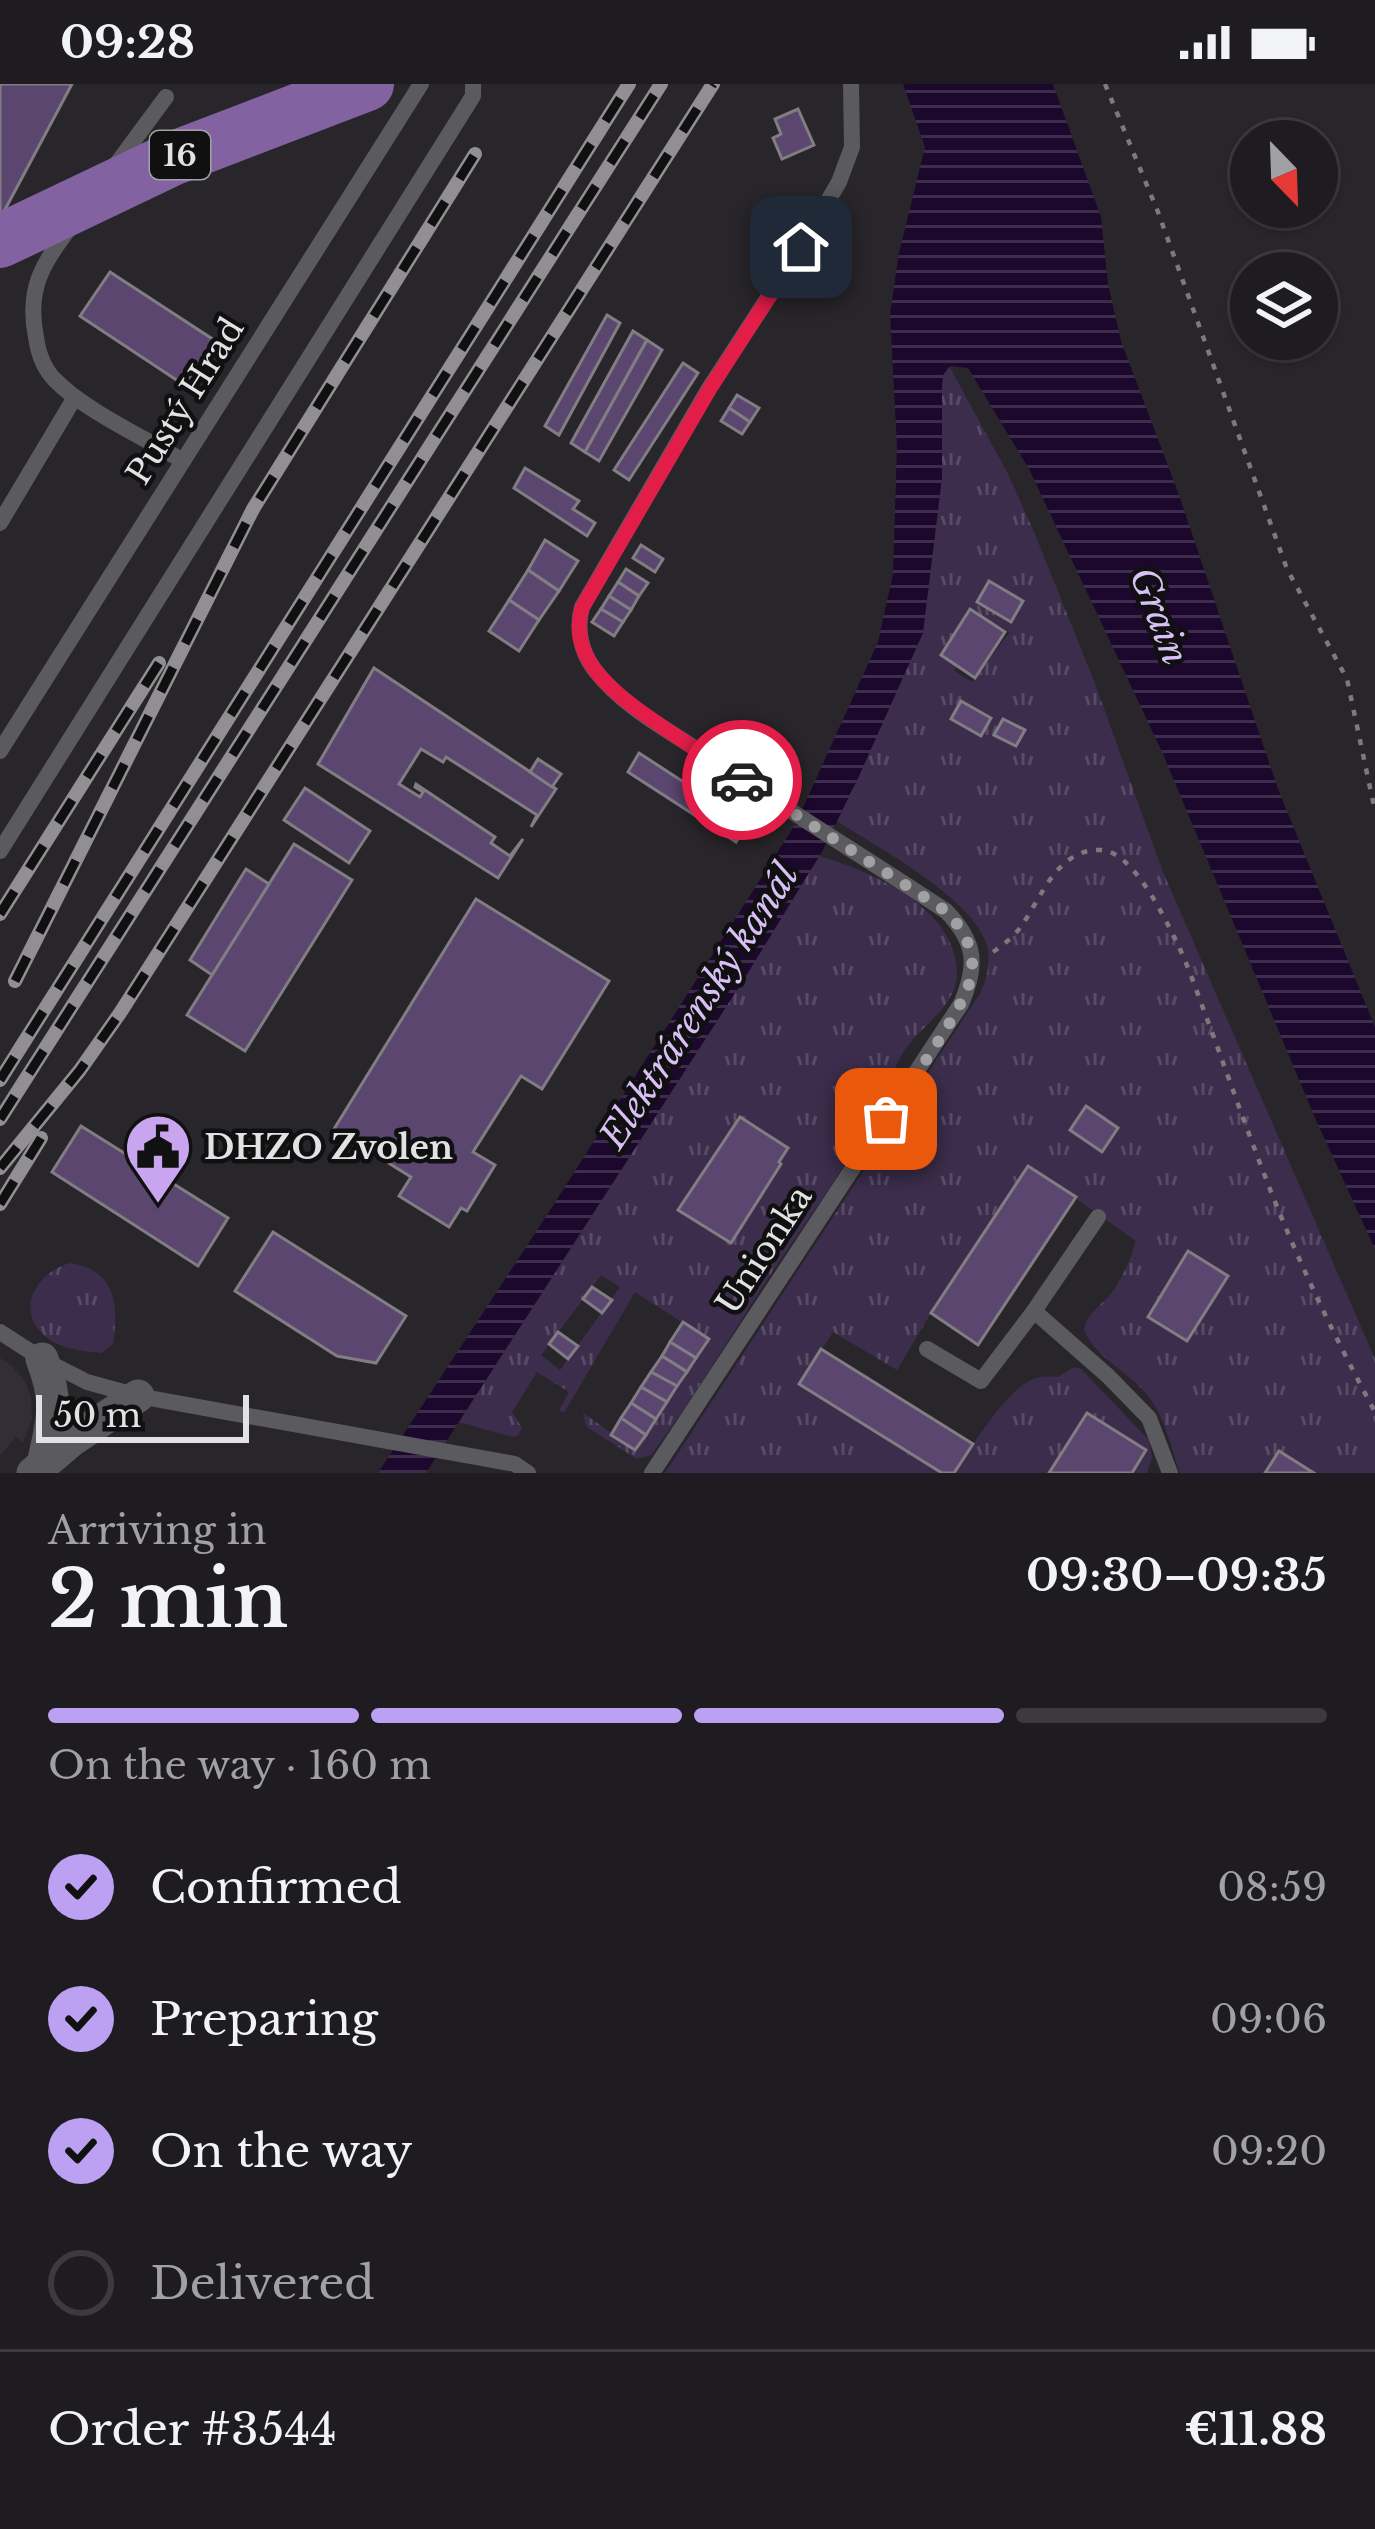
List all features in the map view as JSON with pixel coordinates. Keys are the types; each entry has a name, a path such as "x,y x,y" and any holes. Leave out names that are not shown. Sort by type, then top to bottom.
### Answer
{"main road":[{"name":"16","path":"0,241 174,158 367,84"}],"street":[{"path":"38,1468 53,1412 53,1387 42,1359"},
{"path":"38,1468 138,1396"}],"lane":[{"name":"Pustý Hrad","path":"0,751 421,84"},
{"path":"0,851 472,96 473,84"},
{"path":"851,84 852,147 839,182 709,390 579,617 585,653 616,693 946,911 960,926 973,965"},
{"path":"166,97 51,253 38,277 31,314 38,350 50,376 75,398 183,461"},
{"path":"0,523 75,398"},
{"name":"Unionka","path":"652,1473 961,1004 973,965"},
{"path":"927,1349 981,1381 1098,1217"},
{"path":"1034,1311 1149,1418 1164,1468"},
{"path":"0,1332 87,1382 138,1396 515,1464 527,1473"}],"path":[{"path":"1105,84 1158,212 1287,569 1347,680 1375,811"},
{"path":"973,965 1020,928 1063,864 1094,850 1106,850 1124,860 1185,959 1273,1196 1375,1412"}],"shaded area":[{"path":"0,1358 26,1383 32,1419 23,1443 16,1437 0,1455"}],"green space":[{"path":"949,366 1034,532 1163,872 1375,1359 1375,1473 1314,1473 1279,1451 1265,1473 1180,1473 1152,1401 1095,1347 1084,1329 1117,1285 1135,1240 1029,1166 897,1370 833,1332 800,1383 942,1473 665,1473 981,992 987,976 987,946 964,910 922,876 837,821 859,776 942,478 943,375","holes":["970,610 1010,632 972,682 954,671 957,665 941,654"]},
{"path":"819,856 885,882 927,911 953,949 957,972 951,996 903,1053 851,1154 651,1455 637,1459 587,1427 583,1413 636,1450 708,1339 635,1292 564,1413 559,1410 569,1392 537,1372 512,1412 522,1428 518,1436 459,1422","holes":["740,1117 788,1148 731,1243 678,1210","601,1275 620,1287 560,1370 541,1355"]},
{"path":"70,1263 97,1273 111,1292 113,1344 101,1353 51,1340 31,1314 39,1283"},
{"path":"1074,1367 1149,1440 1152,1458 1147,1473 1132,1473 1146,1450 1088,1413 1049,1473 954,1473 1019,1388 1036,1378 1058,1377"}],"water":[{"path":"903,84 1053,84 1101,217 1108,284 1121,341 1179,495 1278,789 1375,1027 1375,1249 1163,754 1029,469 968,368 950,366 943,375 942,478 923,633 823,850 426,1473 378,1473 796,823 878,642 893,574 897,447 890,314 899,253 925,147"}],"building":[{"path":"0,84 72,84 0,219"},
{"path":"798,109 814,145 782,159 773,138 781,134 775,119"},
{"path":"110,272 214,340 184,385 80,316"},
{"path":"607,315 620,323 559,435 545,426"},
{"path":"633,331 647,340 585,452 571,443"},
{"path":"647,340 662,350 599,461 585,452"},
{"path":"683,363 698,373 629,480 614,470"},
{"path":"737,395 759,408 750,422 729,408"},
{"path":"729,408 750,422 742,434 721,421"},
{"path":"525,468 579,501 573,509 595,523 587,536 514,488"},
{"path":"545,540 578,561 559,591 528,570"},
{"path":"641,545 663,559 655,572 633,558"},
{"path":"626,569 648,583 639,596 618,582"},
{"path":"528,570 559,591 539,620 509,600"},
{"path":"989,581 1023,601 1011,622 977,602"},
{"path":"618,582 639,596 631,610 609,596"},
{"path":"609,596 631,610 623,622 601,609"},
{"path":"509,600 539,620 519,651 489,631"},
{"path":"601,609 623,622 614,636 592,622"},
{"path":"970,609 1005,632 975,678 941,655"},
{"path":"374,668 556,789 531,827 537,815 446,757 443,762 421,749 399,784 420,797 423,792 416,784 495,837 491,843 510,856 523,839 498,878 318,764"},
{"path":"961,701 991,718 981,736 951,719"},
{"path":"1003,719 1025,730 1016,746 994,735"},
{"path":"639,753 748,824 736,842 628,772"},
{"path":"538,759 561,774 552,787 530,772"},
{"path":"305,788 370,831 349,863 284,820"},
{"path":"294,844 352,880 245,1051 187,1015"},
{"path":"246,869 269,884 212,975 190,960"},
{"path":"476,899 609,981 542,1089 521,1076 473,1152 495,1165 467,1211 461,1208 449,1227 399,1196 411,1177 334,1129"},
{"path":"1086,1106 1118,1128 1102,1152 1070,1130"},
{"path":"740,1117 788,1148 731,1243 678,1210"},
{"path":"81,1126 228,1218 198,1266 52,1172"},
{"path":"1028,1166 1076,1197 978,1345 931,1313"},
{"path":"273,1232 406,1316 376,1363 337,1356 235,1291"},
{"path":"1188,1251 1228,1276 1187,1341 1148,1317"},
{"path":"592,1287 612,1300 602,1313 583,1299"},
{"path":"683,1322 709,1339 696,1358 670,1342"},
{"path":"558,1332 578,1346 568,1359 549,1344"},
{"path":"670,1342 696,1358 687,1372 662,1356"},
{"path":"821,1349 973,1444 954,1473 942,1473 799,1384"},
{"path":"662,1356 687,1372 677,1386 651,1372"},
{"path":"651,1372 677,1386 667,1402 641,1387"},
{"path":"641,1387 667,1402 656,1419 631,1403"},
{"path":"631,1403 656,1419 646,1435 621,1418"},
{"path":"1087,1413 1146,1450 1132,1473 1049,1473"},
{"path":"621,1418 646,1435 635,1450 611,1435"},
{"path":"1279,1451 1314,1473 1265,1473"}],"railway":[{"path":"0,1080 629,84"},
{"path":"0,1119 661,84"},
{"path":"0,1168 120,1013 713,84"},
{"path":"15,981 253,509 475,154"},
{"path":"0,914 159,663"},
{"path":"0,1204 41,1138"}],"way so far":[{"path":"742,780 946,911 969,945 971,981 961,1004 886,1119"}],"place":[{"name":"DHZO Zvolen","path":"158,1206"}],"route":[{"path":"742,780 616,693 585,653 579,617 709,390 801,247"}],"water label":[{"name":"Grain","path":"1159,616"},
{"name":"Elektrárenský kanál","path":"699,1006"}]}
